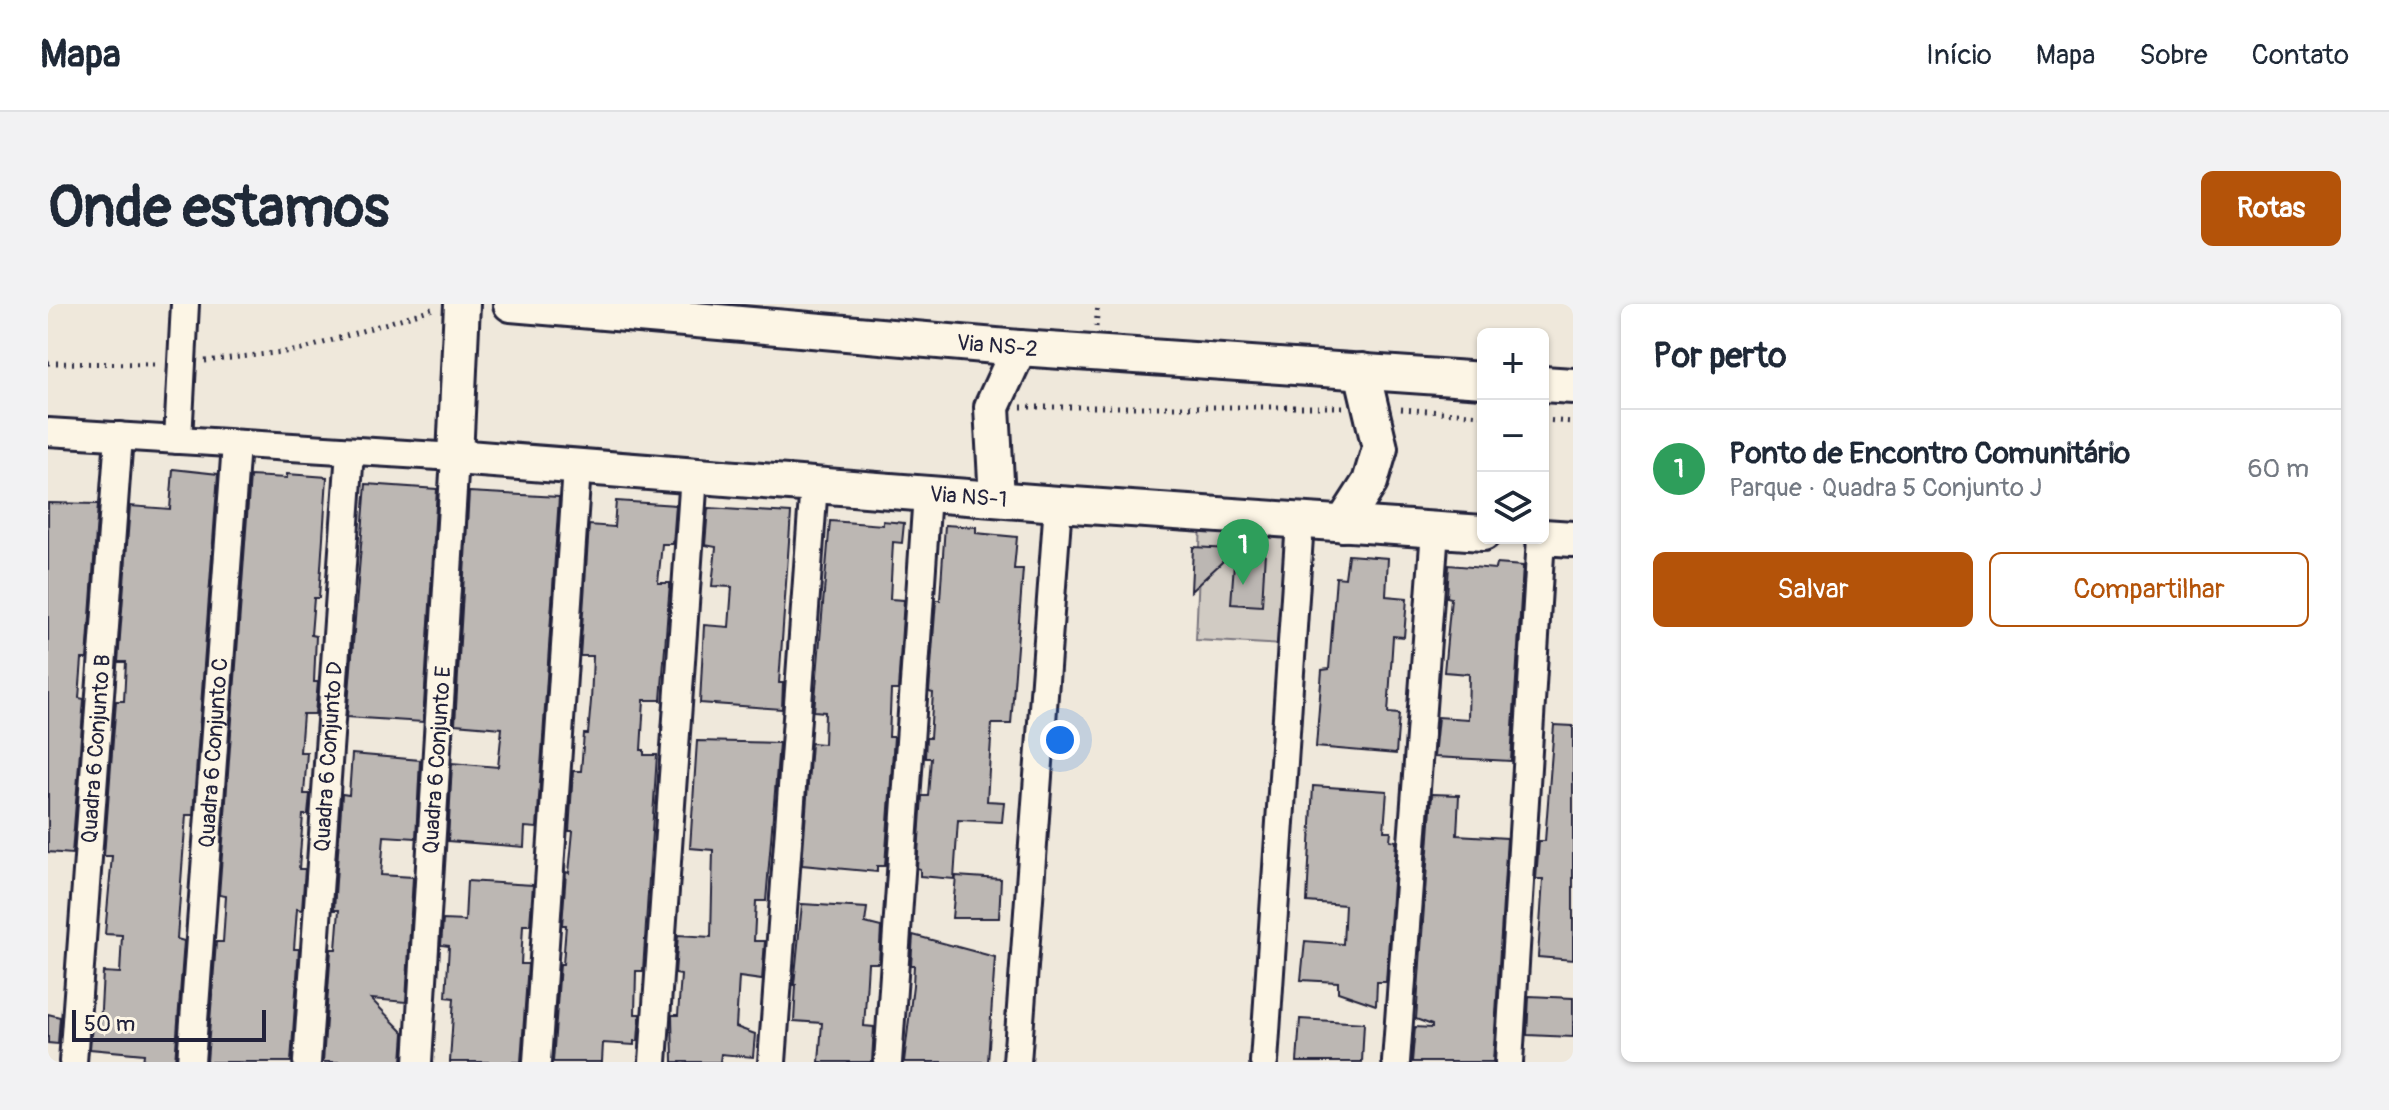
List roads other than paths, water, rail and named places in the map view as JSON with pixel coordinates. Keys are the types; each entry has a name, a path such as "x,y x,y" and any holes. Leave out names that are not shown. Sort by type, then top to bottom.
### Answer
{"main road":[{"name":"Via NS-2","path":"511,304 1019,348 1477,380"},
{"path":"448,306 455,457"},
{"path":"997,499 992,407 1019,348"},
{"path":"1343,524 1370,482 1380,448 1362,371"},
{"path":"1549,384 1573,386"},
{"name":"Via NS-1","path":"455,457 1300,522 1477,533"},
{"path":"1549,538 1573,539"}],"street":[{"path":"178,440 185,304"},
{"path":"48,432 455,457"},
{"name":"Quadra 6 Conjunto B","path":"73,1062 119,436"},
{"name":"Quadra 6 Conjunto C","path":"191,1062 236,444"},
{"name":"Quadra 6 Conjunto D","path":"307,1062 350,451"},
{"name":"Quadra 6 Conjunto E","path":"418,1062 455,457"},
{"path":"537,1062 577,468"},
{"path":"653,1062 694,475"},
{"path":"772,1062 814,484"},
{"path":"888,1062 927,494"},
{"path":"1017,1062 1058,504"},
{"path":"1264,1062 1300,522"},
{"path":"1396,1062 1435,530"},
{"path":"1509,1062 1542,544"}],"place":[{"name":"Ponto de Encontro Comunitário","path":"1243,585"}]}
